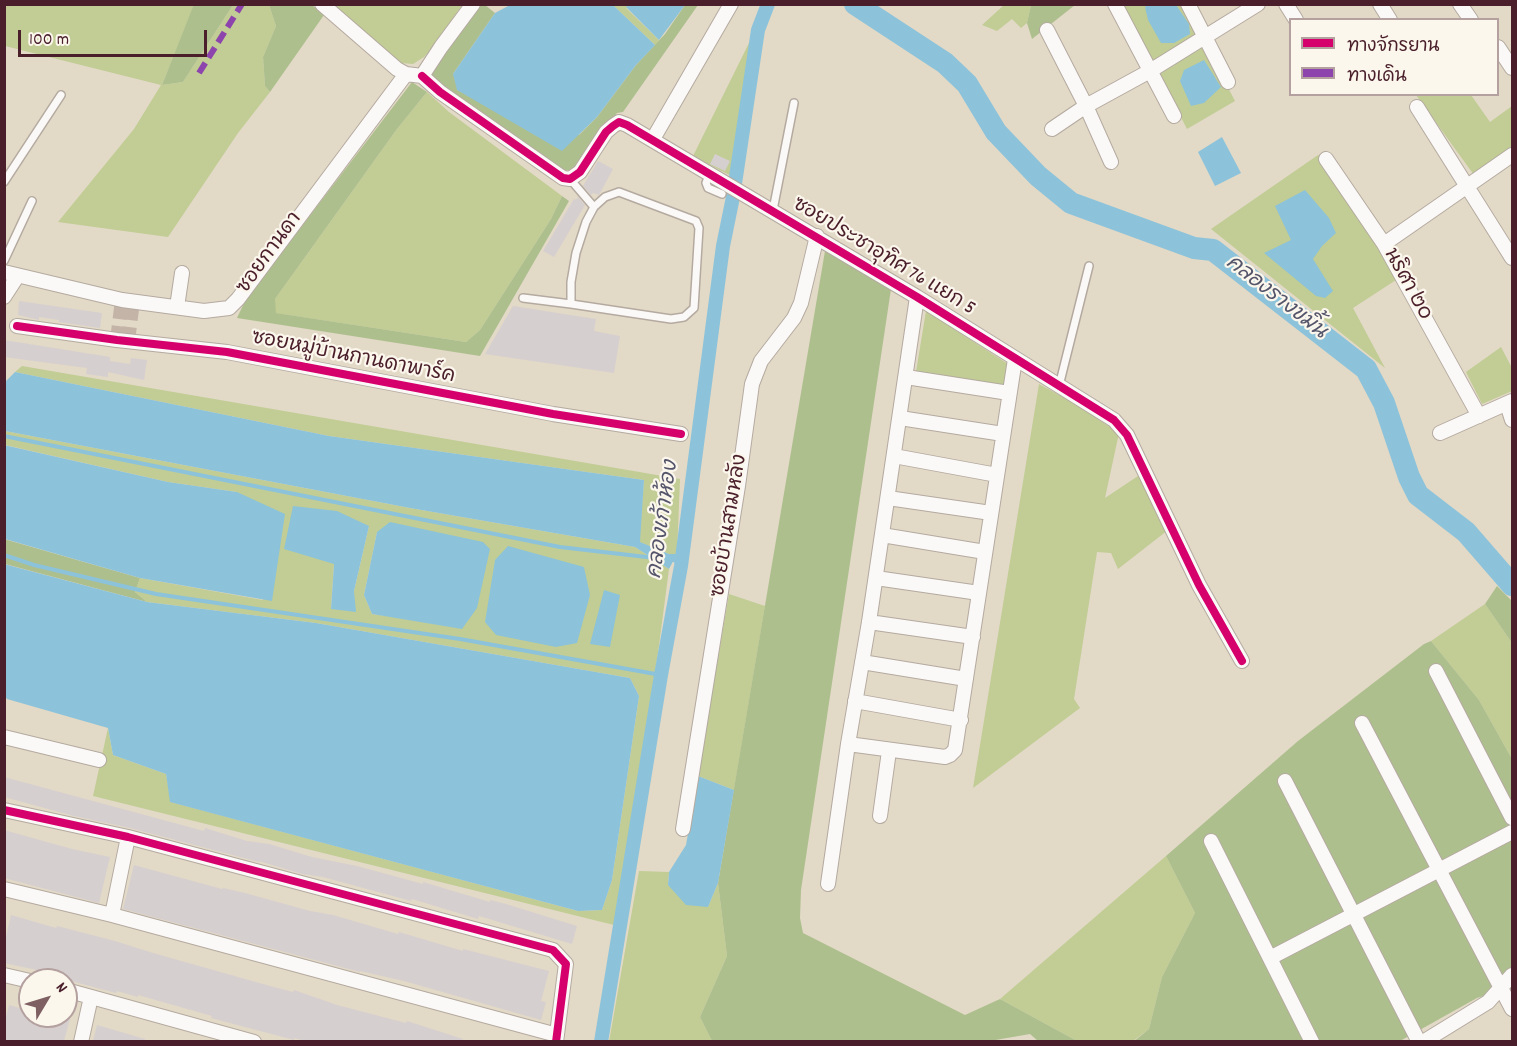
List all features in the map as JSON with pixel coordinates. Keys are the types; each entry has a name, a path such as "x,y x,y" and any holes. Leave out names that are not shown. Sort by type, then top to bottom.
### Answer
{"street":[{"path":"322,4 375,52 406,74 422,76 440,92 551,172 562,178 570,179"},
{"path":"422,76 473,4"},
{"path":"653,139 730,4"},
{"path":"1115,4 1174,116"},
{"path":"1188,4 1228,82"},
{"path":"1052,129 1086,106 1150,71 1258,4"},
{"path":"1286,4 1295,18"},
{"path":"1380,4 1389,18"},
{"path":"1460,4 1470,18"},
{"path":"1047,30 1086,106 1111,162"},
{"path":"1499,48 1512,68"},
{"name":"ซอยกานดา","path":"11,274 122,300 204,311 229,308 406,74"},
{"path":"1417,107 1512,258"},
{"name":"ซอยประชาอุทิศ 76 แยก 5","path":"570,179 580,172 606,132 619,122 710,172 724,188 747,195 817,236 1114,420 1121,427 1199,585 1242,661"},
{"path":"1384,244 1512,155"},
{"name":"นริศา ๒๐","path":"1326,159 1384,244 1479,416"},
{"name":"ซอยบ้านสามหลัง","path":"682,830 752,384 761,361 794,318 801,303 817,236"},
{"path":"177,307 182,273"},
{"path":"4,297 11,274"},
{"path":"828,884 917,297"},
{"name":"ซอยหมู่บ้านกานดาพาร์ค","path":"17,326 227,352 553,414 681,434"},
{"path":"848,744 945,757 955,750 1015,359"},
{"path":"906,377 1009,393"},
{"path":"1440,433 1510,403 1512,420"},
{"path":"900,418 1003,434"},
{"path":"894,456 997,475"},
{"path":"888,498 991,513"},
{"path":"882,535 985,552"},
{"path":"876,578 979,593"},
{"path":"869,622 973,637"},
{"path":"862,662 966,679"},
{"path":"1436,671 1512,818"},
{"path":"855,701 961,720"},
{"path":"1362,723 1512,1009"},
{"path":"4,737 99,760"},
{"path":"880,816 889,751"},
{"path":"1285,781 1421,1041 1477,1010 1488,1002 1512,975"},
{"path":"4,810 128,837 553,950 566,964 556,1038 112,915 4,889"},
{"path":"1270,958 1512,832"},
{"path":"112,915 128,837"},
{"path":"1211,841 1312,1041"},
{"path":"78,993 254,1041"},
{"path":"81,1041 91,997"}],"lane":[{"path":"4,182 62,95"},
{"path":"773,210 794,103"},
{"path":"570,179 594,207"},
{"path":"523,297 671,319 684,317 694,308 699,228 696,221 619,192 605,197 594,207 586,222 576,253 571,282 571,304"},
{"path":"4,261 32,201"},
{"path":"1059,386 1089,266"}],"green space":[{"path":"194,4 233,5 183,82 162,85"},
{"path":"5,5 194,5 162,85 183,82 233,5 269,5 276,26 263,57 265,86 270,92 238,133 168,237 58,222 134,129 161,85 5,46"},
{"path":"269,5 312,5 324,15 270,92 265,86 263,57 276,26"},
{"path":"332,5 462,5 433,47 413,64 401,63"},
{"path":"481,5 485,5 495,13 453,74 579,135 597,117 636,65 665,34 685,5 698,5 623,112 617,113 578,164 571,170 557,171 434,83 429,75"},
{"path":"613,5 629,5 626,8 659,40 655,45"},
{"path":"1004,5 1031,5 1027,23 1021,28 1012,19 997,31 982,25"},
{"path":"1031,5 1075,5 1032,39 1027,23"},
{"path":"1124,5 1185,5 1235,101 1187,129"},
{"path":"751,39 752,45 735,178 693,156"},
{"path":"412,82 427,92 397,129 275,299 276,313 466,342 480,330 551,219 562,196 569,201 480,356 237,318 246,299"},
{"path":"427,92 449,112 562,196 551,219 480,330 466,342 275,313 275,299 397,129"},
{"path":"1417,96 1472,96 1490,122 1512,106 1512,149 1474,175"},
{"path":"1318,155 1380,245 1396,280 1353,308 1385,368 1211,229"},
{"path":"825,251 891,289 801,890 800,918 803,933 965,1015 1000,999 1077,1041 1038,1041 1030,1034 984,1042 712,1041 700,1017 727,956 718,883"},
{"path":"926,311 1011,366 1007,388 916,372"},
{"path":"1501,347 1512,368 1512,391 1482,404 1466,372"},
{"path":"22,366 680,479 677,554 669,554 639,542 644,480 329,436 15,372"},
{"path":"1039,384 1072,402 1119,433 1105,498 1141,474 1168,530 1118,569 1111,553 1097,552 1074,699 1080,708 973,788"},
{"path":"5,431 410,508 635,547 669,569 658,653 614,925 93,796 108,728 113,755 166,774 171,802 578,911 602,910 612,880 639,696 630,678 316,623 147,602 135,592 140,578 263,600 237,492 168,482 5,445","holes":["369,526 354,591 331,608 334,564","377,532 403,618 372,614 364,595"]},
{"path":"4,539 140,578 135,592 147,602 5,564"},
{"path":"1497,586 1512,601 1512,643 1485,604"},
{"path":"729,594 765,606 734,790 698,776"},
{"path":"1485,604 1512,643 1512,759 1479,700 1431,641"},
{"path":"1431,641 1479,700 1512,759 1512,996 1508,988 1477,998 1400,1041 1133,1042 1149,1029 1162,977 1195,913 1166,856 1298,741 1424,644"},
{"path":"1166,856 1195,913 1162,977 1149,1029 1133,1041 1077,1041 1000,999"},
{"path":"639,871 669,872 668,885 708,907 718,883 727,956 700,1017 712,1041 609,1042"}],"water":[{"path":"629,4 685,5 659,40 626,7"},
{"path":"510,5 613,5 655,45 636,65 597,117 562,151 457,90 453,74 495,13"},
{"path":"1148,5 1176,5 1189,24 1190,34 1174,43 1161,43 1148,20 1145,7"},
{"path":"1204,60 1221,87 1204,103 1191,106 1180,81 1184,70"},
{"path":"1222,137 1241,173 1215,186 1198,152"},
{"path":"1305,190 1329,218 1336,233 1322,246 1313,259 1333,291 1325,298 1316,296 1264,253 1291,240 1275,206"},
{"path":"15,372 329,436 644,480 640,542 669,554 677,554 669,569 635,547 410,508 5,431 5,382"},
{"path":"4,445 168,482 237,492 285,514 272,601 140,578 5,539"},
{"path":"293,506 337,511 369,526 354,591 356,612 331,609 334,564 284,549"},
{"path":"390,522 483,542 490,549 477,608 462,629 372,614 364,595 377,532"},
{"path":"508,546 584,567 590,595 577,643 556,647 496,635 485,622 495,560"},
{"path":"4,564 147,602 316,623 630,678 639,696 612,880 602,910 578,911 170,802 166,774 113,755 108,728 7,699 5,696"},
{"path":"604,590 620,595 610,647 590,644"},
{"path":"698,776 734,790 718,883 708,907 686,905 668,885 669,872 686,845"}],"building":[{"path":"715,154 730,161 725,171 710,164"},
{"path":"598,161 613,169 599,195 593,193 591,195 583,186"},
{"path":"578,197 585,205 554,257 543,251 574,199"},
{"path":"19,301 102,313 100,328 18,315"},
{"path":"513,306 596,319 594,331 620,336 614,373 485,354"},
{"path":"4,340 110,357 110,361 130,364 131,358 147,360 144,380 108,372 108,377 86,374 87,368 4,357"},
{"path":"4,777 204,831 205,828 247,841 269,844 312,857 357,866 423,884 423,882 577,926 572,944 479,916 478,919 412,899 411,901 130,828 74,816 4,797"},
{"path":"4,830 110,857 99,903 4,878"},
{"path":"134,865 222,889 333,915 398,934 399,932 463,951 463,949 549,971 541,1001 546,1002 541,1020 404,981 360,972 123,909"},
{"path":"11,915 115,941 270,986 293,992 294,990 337,1005 406,1023 407,1021 463,1039 462,1041 305,1041 294,1038 294,1040 211,1018 212,1016 138,995 138,997 117,991 116,993 78,983 78,968 28,968 4,963 4,945"},
{"path":"9,1005 18,1008 18,1028 68,1028 64,1041 4,1041 4,1024"},
{"path":"97,1025 145,1039 144,1041 93,1041"}],"waterway":[{"name":"คลองเก้าห้อง","path":"601,1042 681,566 723,246 733,197 758,30 768,4"},
{"name":"คลองรางขมิ้น","path":"855,4 945,63 967,84 996,132 1038,176 1071,203 1194,248 1213,250 1366,369 1384,403 1409,477 1418,495 1466,532 1512,585"},
{"path":"4,436 560,547 655,558"},
{"path":"4,555 34,565 156,594 460,639 661,675"},
{"path":"672,560 682,561"}],"tunnel":[{"path":"117,340 122,300"},
{"path":"128,341 133,301"}],"marked path":[{"path":"199,73 242,4"}],"cycle path":[{"path":"422,76 440,92 563,178 570,179 580,172 606,132 613,126 619,122 627,125 917,297 1114,420 1127,435 1199,585 1242,661"},
{"path":"17,326 227,352 553,414 681,434"},
{"path":"4,810 128,837 553,950 566,964 556,1042"}]}
